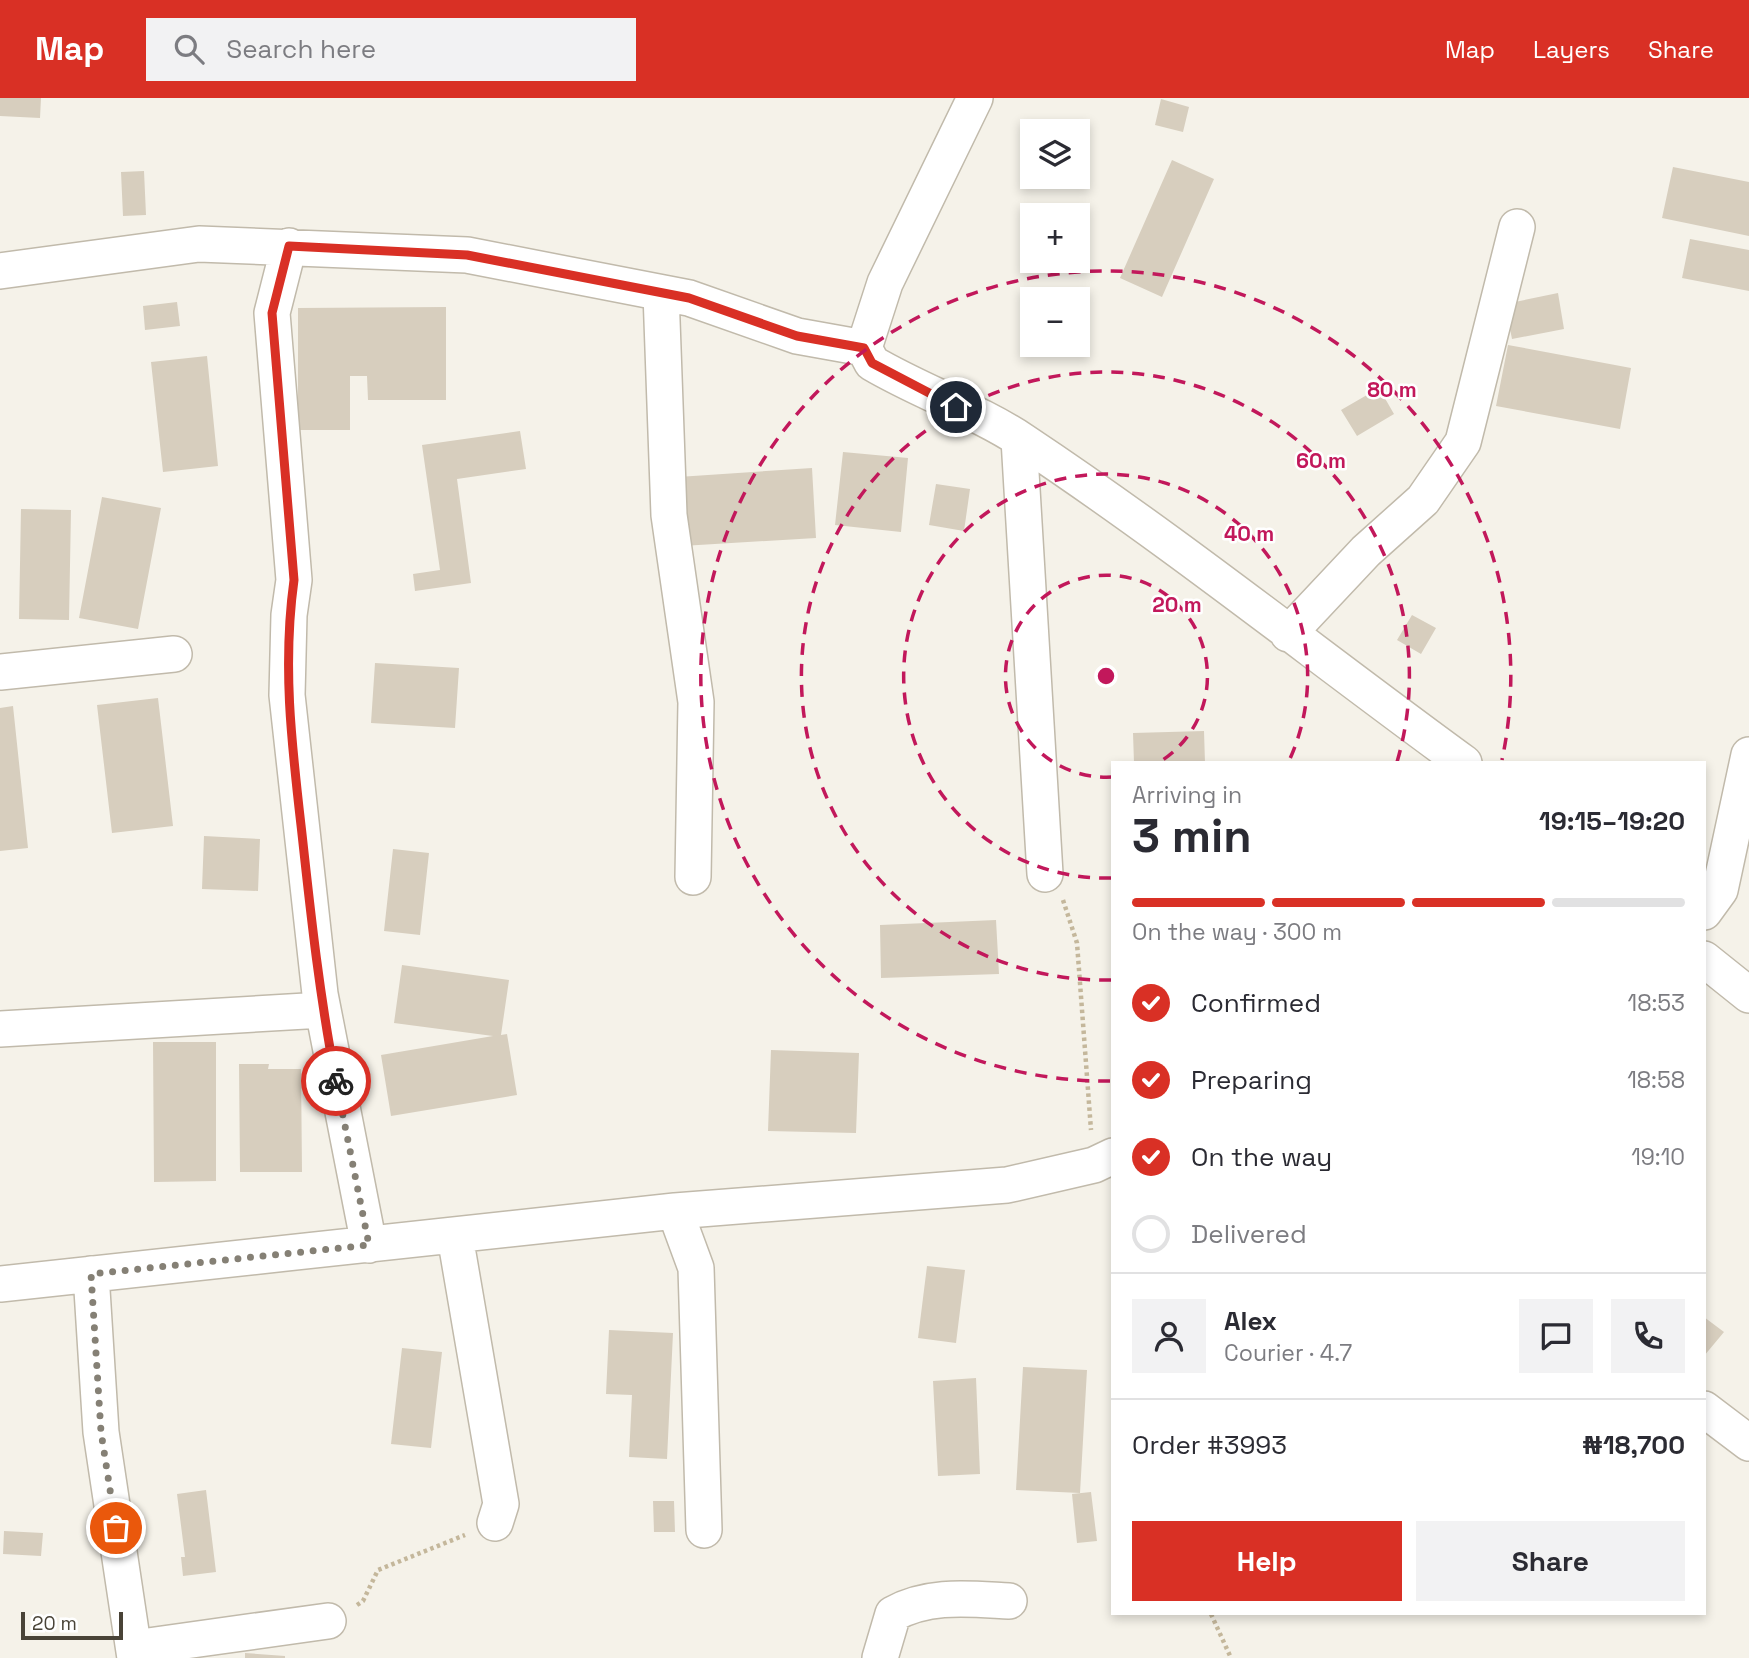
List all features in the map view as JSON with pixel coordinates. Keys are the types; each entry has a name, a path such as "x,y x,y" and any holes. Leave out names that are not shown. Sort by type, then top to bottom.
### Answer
{"street":[{"path":"975,98 885,283 864,348 872,363 1019,439 1170,542 1288,634 1461,761"},
{"path":"1288,634 1366,551 1423,500 1463,442 1517,227"},
{"path":"0,271 199,244 467,255 689,298 797,336 864,348"},
{"path":"289,246 272,313 294,580 289,615 287,695 323,1010 369,1245"},
{"path":"661,293 668,515 695,702 693,877"},
{"path":"1019,439 1045,874"},
{"path":"0,672 174,654"},
{"path":"1706,909 1720,890 1749,755"},
{"path":"1706,962 1749,995"},
{"path":"0,1029 323,1010"},
{"path":"0,1284 675,1211 1007,1185 1104,1160"},
{"path":"675,1211 696,1268 705,1530"},
{"path":"455,1236 500,1504 495,1523"},
{"path":"91,1274 101,1432 134,1653 328,1622"},
{"path":"1706,1411 1749,1443"},
{"path":"880,1658 893,1614 914,1602 953,1598 1009,1601"}],"path":[{"path":"1045,874 1067,906 1077,943 1082,1042 1104,1160"},
{"path":"328,1622 363,1601 379,1570 495,1523"},
{"path":"1211,1615 1231,1658"}],"building":[{"path":"0,98 41,98 40,118 0,116"},
{"path":"1161,99 1189,107 1183,132 1155,125"},
{"path":"1172,160 1214,179 1162,297 1120,278"},
{"path":"1673,167 1749,182 1749,236 1662,218"},
{"path":"144,171 146,215 123,216 121,172"},
{"path":"1690,239 1749,250 1749,291 1682,278"},
{"path":"1558,293 1564,329 1512,339 1505,304"},
{"path":"177,302 180,326 145,330 143,306"},
{"path":"446,307 446,400 368,400 367,376 350,376 350,430 298,430 298,308"},
{"path":"1508,345 1631,368 1620,429 1496,406"},
{"path":"207,356 218,466 163,472 151,362"},
{"path":"1379,388 1394,414 1357,436 1341,410"},
{"path":"520,431 526,469 457,479 471,583 415,591 413,574 440,570 422,445"},
{"path":"843,452 908,458 901,532 835,525"},
{"path":"812,468 816,538 682,546 678,477"},
{"path":"936,484 970,489 964,531 929,525"},
{"path":"102,497 161,508 138,629 79,618"},
{"path":"21,509 71,510 69,620 19,619"},
{"path":"1412,615 1436,628 1421,654 1397,640"},
{"path":"375,663 459,668 455,728 371,723"},
{"path":"158,698 173,826 112,833 97,705"},
{"path":"13,706 28,848 0,851 0,708"},
{"path":"1204,731 1205,761 1134,761 1133,733"},
{"path":"204,836 260,839 258,891 202,889"},
{"path":"393,849 429,853 420,935 384,931"},
{"path":"996,920 999,974 881,978 880,925"},
{"path":"402,965 509,980 501,1035 507,1034 517,1095 391,1116 381,1055 493,1036 394,1023"},
{"path":"153,1042 216,1042 216,1181 154,1182"},
{"path":"771,1050 859,1053 856,1133 768,1131"},
{"path":"239,1064 269,1064 268,1069 301,1069 302,1172 240,1172"},
{"path":"927,1266 965,1270 956,1343 918,1338"},
{"path":"1706,1318 1724,1332 1706,1354"},
{"path":"609,1330 673,1333 667,1459 629,1457 632,1395 606,1394"},
{"path":"402,1348 442,1352 431,1448 391,1444"},
{"path":"1023,1367 1087,1370 1080,1493 1016,1490"},
{"path":"976,1378 980,1474 938,1476 933,1381"},
{"path":"206,1490 216,1572 183,1576 181,1557 185,1557 177,1494"},
{"path":"1091,1492 1097,1541 1077,1543 1072,1494"},
{"path":"653,1501 674,1501 675,1532 654,1532"},
{"path":"4,1531 43,1533 41,1556 3,1554"},
{"path":"245,1653 285,1656 285,1658 245,1658"}],"way so far":[{"path":"116,1528 101,1432 91,1274 369,1245 336,1081"}],"route":[{"path":"336,1081 320,994 287,695 289,615 294,580 272,313 278,280 289,246 467,255 689,298 797,336 864,348 872,363 956,407"}]}
